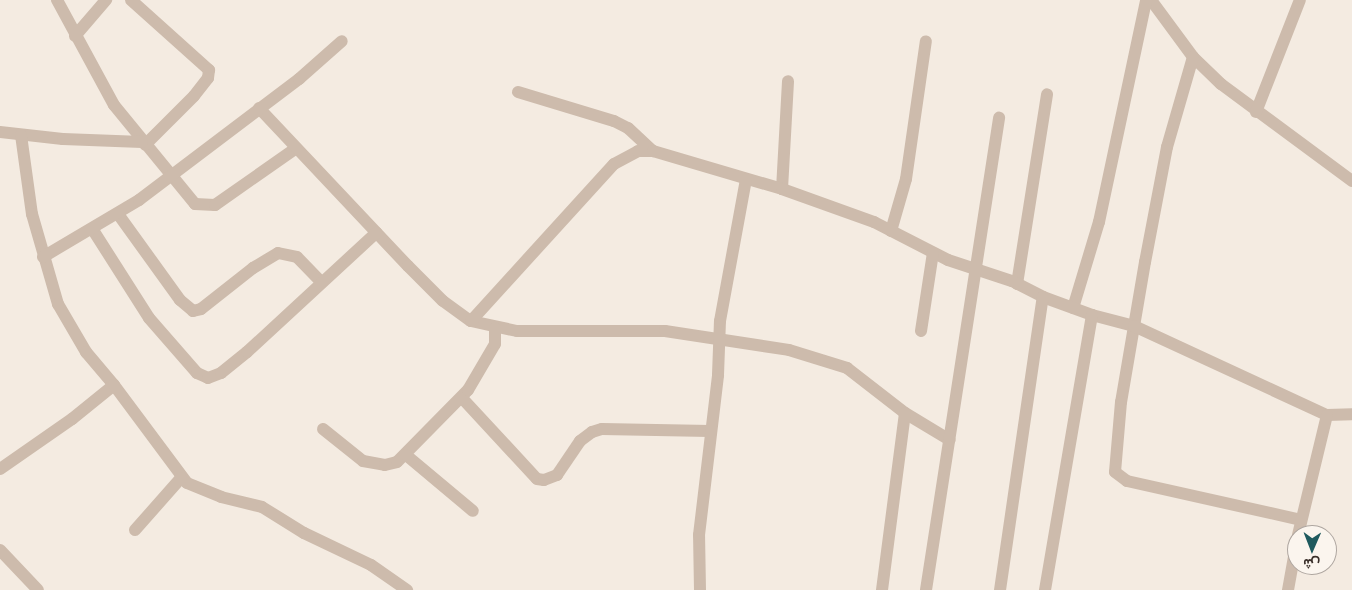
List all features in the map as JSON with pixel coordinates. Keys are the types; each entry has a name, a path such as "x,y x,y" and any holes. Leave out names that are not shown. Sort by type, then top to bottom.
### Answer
{"street":[{"path":"57,0 105,91 143,144 195,204 215,205 295,149"},
{"path":"75,36 106,0"},
{"path":"0,132 143,144 194,96 208,78 209,70 132,0"},
{"path":"1073,308 1099,222 1146,0"},
{"path":"1151,0 1193,57 1256,112 1352,182"},
{"path":"1256,112 1300,0"},
{"path":"43,257 93,230 171,176 300,79 342,41"},
{"path":"891,231 906,179 926,41"},
{"path":"1193,57 1167,147 1121,402 1115,472 1127,481 1301,520"},
{"path":"782,189 788,81"},
{"path":"518,92 614,121 628,128 652,151"},
{"path":"1017,284 1047,94"},
{"path":"259,108 295,149 376,234 444,301 471,321 495,328 665,331 789,350 848,368 905,413 950,440"},
{"path":"926,590 999,118"},
{"path":"21,135 24,176 43,257 69,327 114,385 181,478 221,497 262,507 304,533 370,565 407,590"},
{"path":"471,321 614,164 631,153 652,151 782,189 891,231 933,253 1017,284 1043,297 1092,316 1134,326 1327,415 1352,414"},
{"path":"700,590 699,535 726,272 746,179"},
{"path":"118,214 180,300 194,311 201,309 253,268 278,253 297,257 321,282"},
{"path":"93,230 148,318 197,373 208,378 222,373 247,352 321,282 376,234"},
{"path":"920,331 933,253"},
{"path":"1000,590 1043,297"},
{"path":"1045,590 1092,316"},
{"path":"323,429 370,464 391,464 406,455 462,398 495,344 495,328"},
{"path":"0,469 72,419 114,385"},
{"path":"462,398 537,479 544,480 557,475 580,441 592,432 602,429 710,431"},
{"path":"882,590 905,413"},
{"path":"1300,525 1327,415"},
{"path":"406,455 473,511"},
{"path":"135,530 181,478"},
{"path":"0,550 38,590"},
{"path":"1288,590 1291,575"}]}
